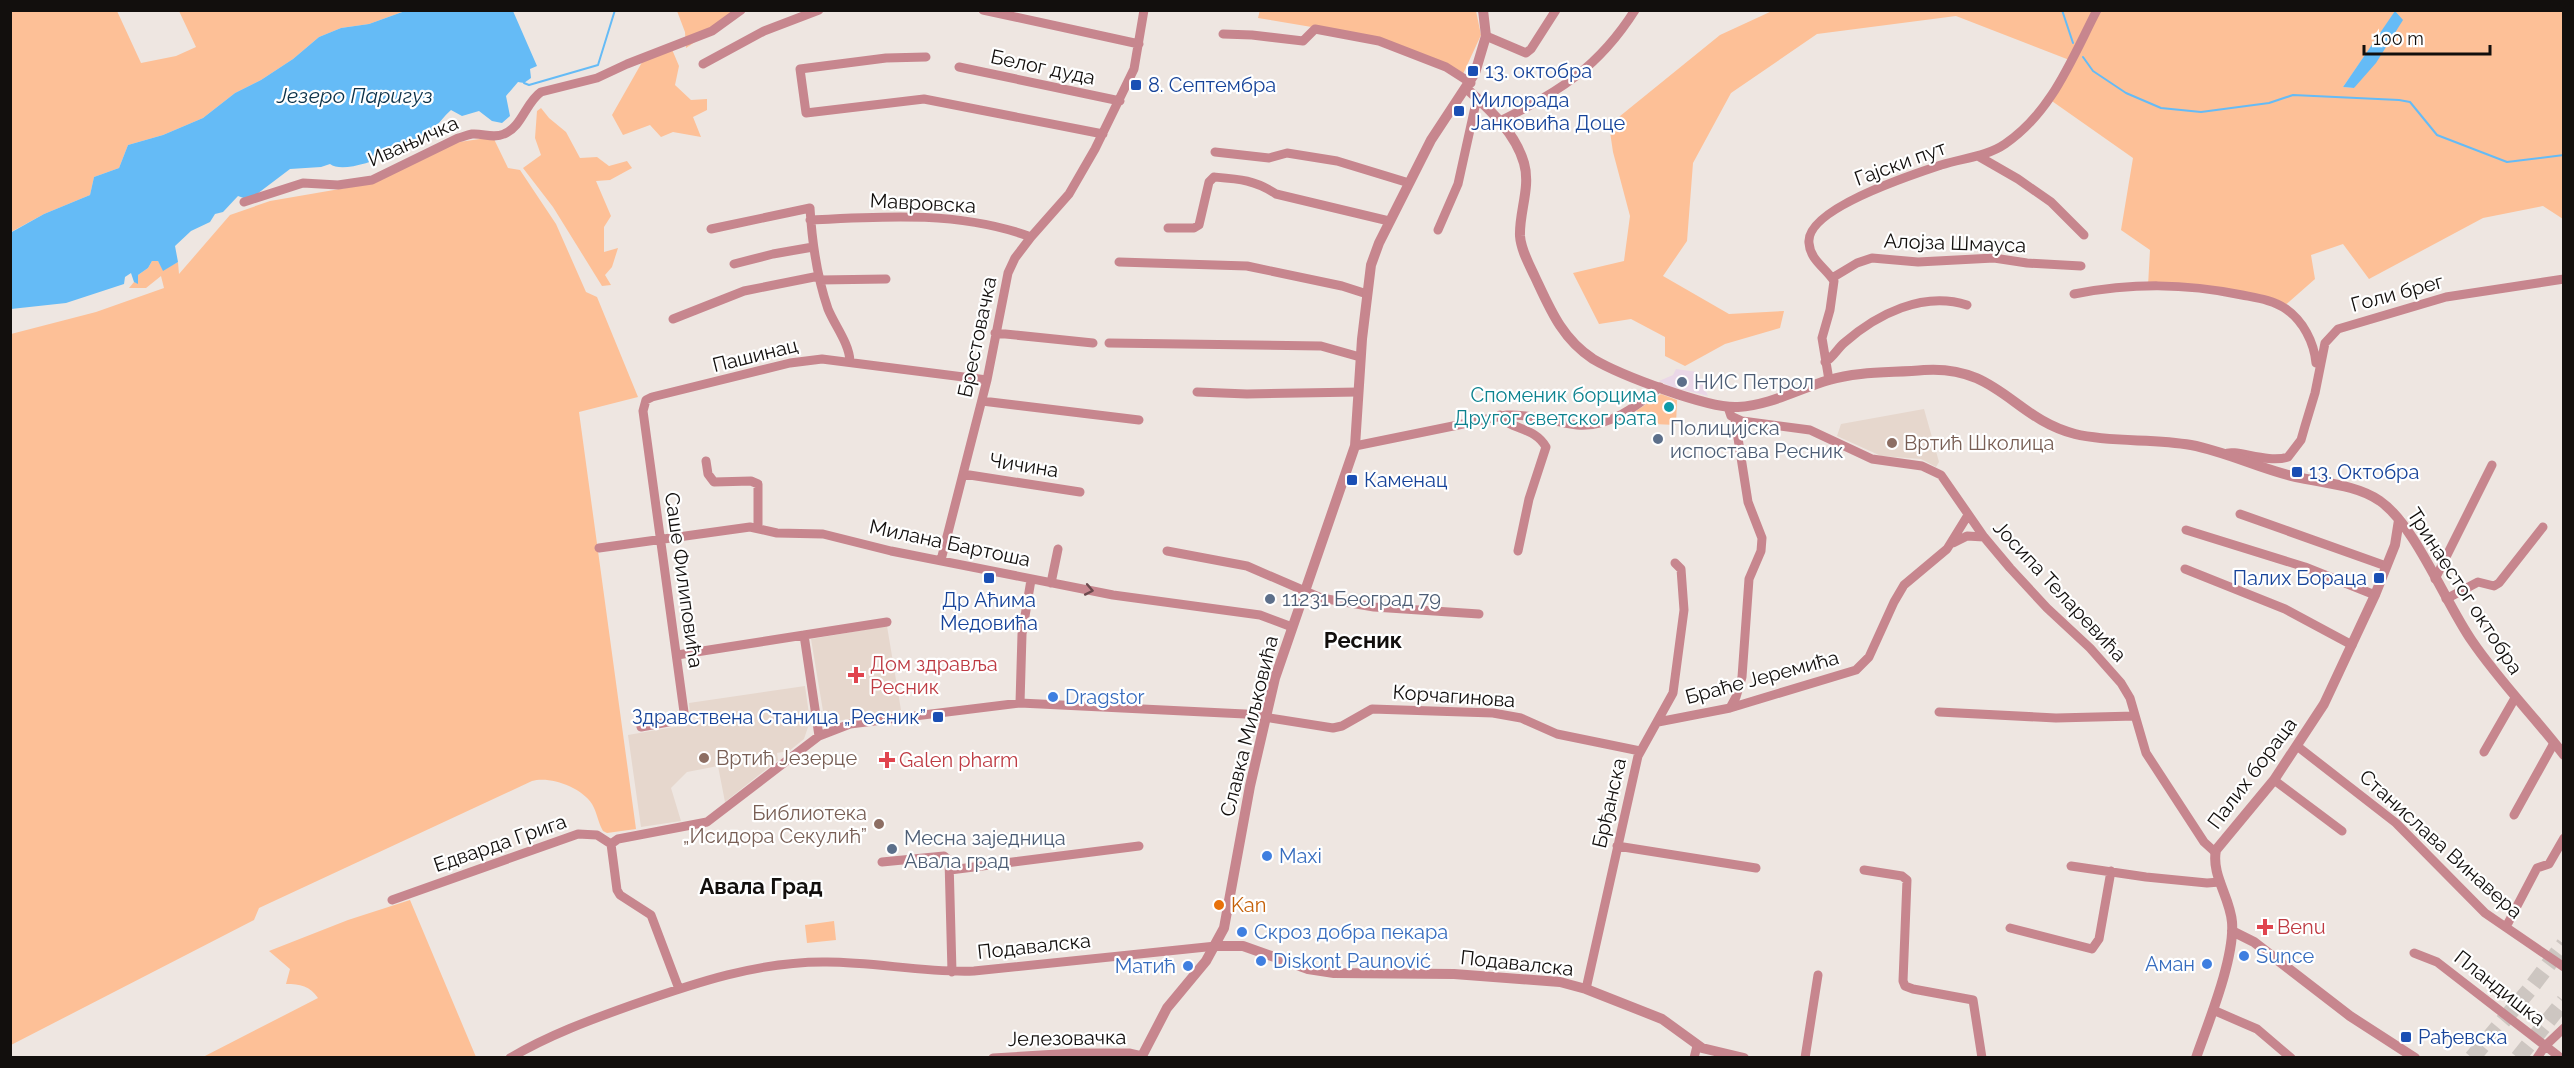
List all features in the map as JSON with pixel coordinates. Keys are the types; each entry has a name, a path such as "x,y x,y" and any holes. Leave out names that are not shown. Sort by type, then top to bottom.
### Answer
{"street":[{"name":"Ивањичка","path":"244,202 303,183 338,185 372,180 458,138 472,134 493,137 502,135 515,125 535,96 541,92 597,78 621,66 712,31 741,10"},
{"path":"703,64 764,31 819,10"},
{"path":"983,10 1139,44"},
{"name":"Брестовачка","path":"941,560 987,380 1008,273 1015,258 1076,183 1103,134 1134,69 1144,10"},
{"path":"1469,86 1482,56 1486,36 1483,10"},
{"path":"1486,36 1526,52 1531,49 1556,10"},
{"name":"Гајски пут","path":"1832,278 1816,260 1809,244 1811,233 1824,217 1843,203 1853,199 1942,165 1978,156 2005,145 2038,114 2072,61 2097,10"},
{"path":"1500,120 1542,99 1578,76 1617,36 1635,11"},
{"path":"1223,34 1252,34 1303,41 1315,29 1379,41 1446,68 1469,86 1500,120 1516,145 1526,170 1520,240 1554,319 1566,336 1589,356 1660,387 1628,411 1590,424 1579,425 1520,414 1500,415 1355,446"},
{"path":"926,57 886,58 800,69 806,113 924,99 1103,134"},
{"name":"Белог дуда","path":"959,67 1120,101"},
{"name":"Славка Миљковића","path":"1141,1057 1167,1008 1200,969 1216,946 1224,928 1250,786 1266,717 1292,627 1355,446 1360,357 1371,265 1389,221 1431,140 1469,86"},
{"path":"1438,230 1458,184 1474,107 1479,99"},
{"path":"1215,152 1269,158 1287,153 1337,161 1409,183"},
{"path":"1978,156 2046,198 2084,235"},
{"path":"1168,228 1194,228 1199,225 1209,182 1214,177 1248,180 1266,186 1275,194 1389,221"},
{"path":"711,229 810,208 813,247 819,278 829,310 850,361"},
{"name":"Мавровска","path":"810,220 918,216 996,226 1031,237"},
{"path":"734,264 813,247"},
{"name":"Алојза Шмауса","path":"1832,278 1857,263 1872,258 1918,262 1994,258 2027,263 2081,266"},
{"path":"1119,262 1247,266 1342,286 1366,294"},
{"path":"673,319 744,291 819,278 886,279"},
{"path":"1829,380 1824,362 1822,338 1833,291 1832,278"},
{"name":"Голи брег","path":"2225,454 2233,451 2266,460 2288,457 2301,440 2325,343 2344,325 2463,294 2564,279"},
{"path":"2074,294 2132,286 2173,285 2197,286 2263,299 2283,307 2292,314 2314,346 2319,374"},
{"path":"1824,362 1852,337 1898,309 1928,300 1944,299 1967,304"},
{"path":"995,333 1094,343"},
{"path":"1109,343 1321,346 1360,357"},
{"name":"Пашинац","path":"644,405 652,397 784,364 822,359 987,380"},
{"name":"Тринаестог октобра","path":"1660,387 1710,404 1728,407 1767,403 1829,380 1866,374 1926,370 1964,373 1994,386 2043,422 2062,430 2103,439 2186,444 2225,454 2266,470 2368,494 2385,505 2399,520 2415,542 2472,641 2515,698 2564,756"},
{"path":"1197,392 1248,394 1358,392"},
{"path":"981,401 1139,420"},
{"name":"Саше Филиповића","path":"641,727 676,721 683,716 644,405"},
{"path":"1728,407 1731,416 1735,419 1748,502 1762,538 1761,551 1749,579 1742,677 1730,708"},
{"path":"1500,415 1503,420 1538,437 1546,447 1529,499 1518,551"},
{"name":"Јосипа Теларевића","path":"1735,419 1810,430 1872,459 1935,470 1947,480 1984,537 2031,592 2084,641 2111,671 2130,698 2149,757 2204,842 2215,852"},
{"path":"706,461 708,474 714,482 751,480 758,484 758,528"},
{"path":"2435,579 2492,465"},
{"name":"Чичина","path":"963,474 1080,492"},
{"path":"2240,514 2386,566"},
{"name":"Браће Јеремића","path":"1953,543 1968,515"},
{"name":"Палих бораца","path":"2196,1058 2224,972 2232,931 2230,914 2215,865 2215,852 2274,780 2324,704 2375,595 2395,545 2399,520"},
{"name":"Милана Бартоша","path":"599,548 750,527 777,533 833,535 881,549 1031,580 1113,595 1260,615 1292,627"},
{"path":"2446,599 2478,582 2494,586 2499,583 2543,527"},
{"path":"2186,530 2305,567 2375,595"},
{"name":"Браће Јеремића","path":"1658,722 1730,708 1856,670 1869,657 1904,585 1953,543 1967,537 1984,537"},
{"path":"2395,545 2406,540 2415,542"},
{"path":"1051,583 1058,549"},
{"path":"1167,551 1247,566 1321,598 1374,607 1479,614"},
{"name":"Брђанска","path":"1586,989 1640,751 1673,693 1683,625 1681,569 1675,563"},
{"path":"2185,569 2285,609 2352,645"},
{"path":"1020,703 1022,634 1031,580"},
{"path":"676,655 887,622"},
{"path":"804,635 819,736"},
{"path":"2484,752 2515,698"},
{"path":"679,989 651,915 620,895 617,890 611,844 616,839 707,822 819,736 850,724 1020,703 1245,714 1266,717"},
{"name":"Корчагинова","path":"1266,717 1333,728 1342,726 1371,709 1503,714 1521,718 1557,734 1640,751"},
{"path":"1939,712 2056,718 2135,717"},
{"path":"2514,815 2554,743"},
{"name":"Станислава Винавера","path":"2297,746 2396,823 2460,890 2506,927 2564,967"},
{"path":"2274,780 2342,831"},
{"name":"Едварда Грига","path":"392,900 578,834 597,835 611,844"},
{"path":"2506,927 2537,868 2549,864 2564,838"},
{"path":"882,862 944,856 949,860 950,870 1139,846"},
{"path":"1617,846 1756,868"},
{"path":"2071,866 2187,881 2220,882"},
{"name":"Подавалска","path":"950,870 952,972"},
{"path":"1864,870 1902,876 1907,880 1903,981 1905,987 1973,1000 1982,1058"},
{"path":"2010,928 2092,949 2099,939 2111,871"},
{"path":"2232,931 2254,942 2350,1016 2415,1058"},
{"name":"Подавалска","path":"510,1058 571,1028 679,989 752,969 814,962 952,972 1216,946 1243,946 1293,965 1318,971 1503,976 1560,982 1586,989 1662,1019 1697,1046 1744,1058"},
{"name":"Пландишка","path":"2414,953 2437,962 2561,1058"},
{"path":"1805,1058 1818,975"},
{"path":"2213,1010 2257,1029 2291,1058"},
{"path":"2537,1058 2545,1046 2564,1028"},
{"path":"1694,1058 1697,1046"},
{"name":"Јелезовачка","path":"993,1058 1107,1053 1130,1053 1141,1057"}],"shaded area":[{"path":"1260,10 1476,11 1481,35 1463,74 1377,38 1258,18"},
{"path":"11,11 117,11 141,63 176,56 196,47 179,11 405,11 369,24 341,28 319,37 293,59 261,80 235,93 203,118 163,135 128,145 119,168 94,177 90,195 44,214 11,232"},
{"path":"677,11 741,11 686,48 685,32"},
{"path":"1772,11 2563,11 2563,219 2543,206 2483,218 2369,279 2343,244 2311,255 2315,279 2283,307 2263,299 2148,286 2150,250 2121,230 2133,158 2049,99 2072,61 1956,16 1817,34 1731,93 1693,163 1687,241 1663,276 1729,314 1784,311 1780,328 1725,344 1685,366 1665,356 1665,337 1631,319 1599,324 1573,273 1624,261 1630,216 1613,152 1609,125 1720,35","holes":["2395,12 2354,88 2343,87"]},
{"path":"671,47 679,66 675,85 691,100 707,99 707,110 693,117 701,137 673,132 661,137 650,125 623,135 612,115 645,57"},
{"path":"541,108 566,132 580,158 597,157 609,166 627,161 632,168 610,180 596,181 611,216 604,227 604,252 618,248 612,267 605,275 611,285 602,286 553,207 523,168 541,155 535,138 537,111"},
{"path":"493,137 508,168 520,170 556,224 586,292 597,297 638,397 579,412 636,829 607,833 601,828 592,804 581,793 565,784 547,780 532,781 259,908 254,920 11,1045 11,334 96,312 164,288 161,276 146,288 129,288 134,282 138,283 138,275 148,268 152,261 158,261 163,270 178,262 179,274 230,215 270,201 363,185 446,144"},
{"name":"НИС Петрол","path":"1676,369 1697,372 1708,396 1672,387 1659,381 1673,375"},
{"path":"1661,394 1677,400 1676,425 1653,424 1656,421 1647,414 1643,417 1636,411"},
{"name":"Вртић Школица","path":"1924,409 1939,462 1936,467 1921,459 1881,456 1837,436 1841,424"},
{"name":"Дом здравља Ресник","path":"887,626 901,710 825,723 811,639"},
{"name":"Вртић Језерце","path":"805,686 810,721 804,739 789,751 777,753 778,760 725,802 718,766 687,772 671,788 681,821 641,827 628,735 697,723 697,718 690,715 689,703"},
{"path":"410,900 476,1057 203,1057 318,998 304,987 286,984 290,969 269,951 348,920"},
{"path":"834,921 836,940 807,943 805,925"}],"water":[{"name":"Језеро Паригуз","path":"405,11 513,11 537,66 530,69 531,78 524,83 518,82 506,96 510,116 502,123 492,121 479,111 462,116 451,110 435,128 424,136 382,158 351,167 330,164 321,167 290,169 249,200 238,196 223,212 215,214 210,222 191,231 175,246 178,262 163,271 158,261 152,261 148,268 138,275 138,284 134,282 131,273 125,277 124,284 66,303 11,309 10,233 44,214 90,195 94,177 119,168 128,145 163,135 203,118 235,93 261,80 293,59 319,37 341,28 369,24"},
{"path":"2395,11 2403,20 2376,63 2354,88 2343,87"}],"waterway":[{"path":"524,83 529,85 598,65 615,10"},
{"path":"2062,10 2073,43"},
{"path":"2083,57 2093,71 2126,93 2161,108 2201,112 2269,103 2293,95 2399,100 2410,102 2437,135 2507,162 2564,155"}],"tunnel":[{"path":"2472,1058 2530,989 2564,944"},
{"path":"2518,1058 2564,1001"}],"place":[{"name":"13. октобра","path":"1473,71"},
{"name":"8. Септембра","path":"1136,85"},
{"name":"Милорада Јанковића Доце","path":"1459,111"},
{"name":"НИС Петрол","path":"1682,382"},
{"name":"Споменик борцима Другог светског рата","path":"1669,407"},
{"name":"Полицијска испостава Ресник","path":"1658,439"},
{"name":"Вртић Школица","path":"1892,443"},
{"name":"13. Октобра","path":"2297,472"},
{"name":"Каменац","path":"1352,480"},
{"name":"Др Аћима Медовића","path":"989,578"},
{"name":"Палих Бораца","path":"2379,578"},
{"name":"11231 Београд 79","path":"1270,599"},
{"name":"Дом здравља Ресник","path":"856,675"},
{"name":"Dragstor","path":"1053,697"},
{"name":"Здравствена Станица „Ресник”","path":"938,717"},
{"name":"Вртић Језерце","path":"704,758"},
{"name":"Galen pharm","path":"887,760"},
{"name":"Библиотека „Исидора Секулић”","path":"879,824"},
{"name":"Месна заједница Авала град","path":"892,849"},
{"name":"Maxi","path":"1267,856"},
{"name":"Kan","path":"1219,905"},
{"name":"Benu","path":"2265,927"},
{"name":"Скроз добра пекара","path":"1242,932"},
{"name":"Sunce","path":"2244,956"},
{"name":"Diskont Paunović","path":"1261,961"},
{"name":"Аман","path":"2207,964"},
{"name":"Матић","path":"1188,966"},
{"name":"Рађевска","path":"2406,1037"}],"district":[{"name":"Ресник","path":"1363,640"},
{"name":"Авала Град","path":"761,886"}]}
